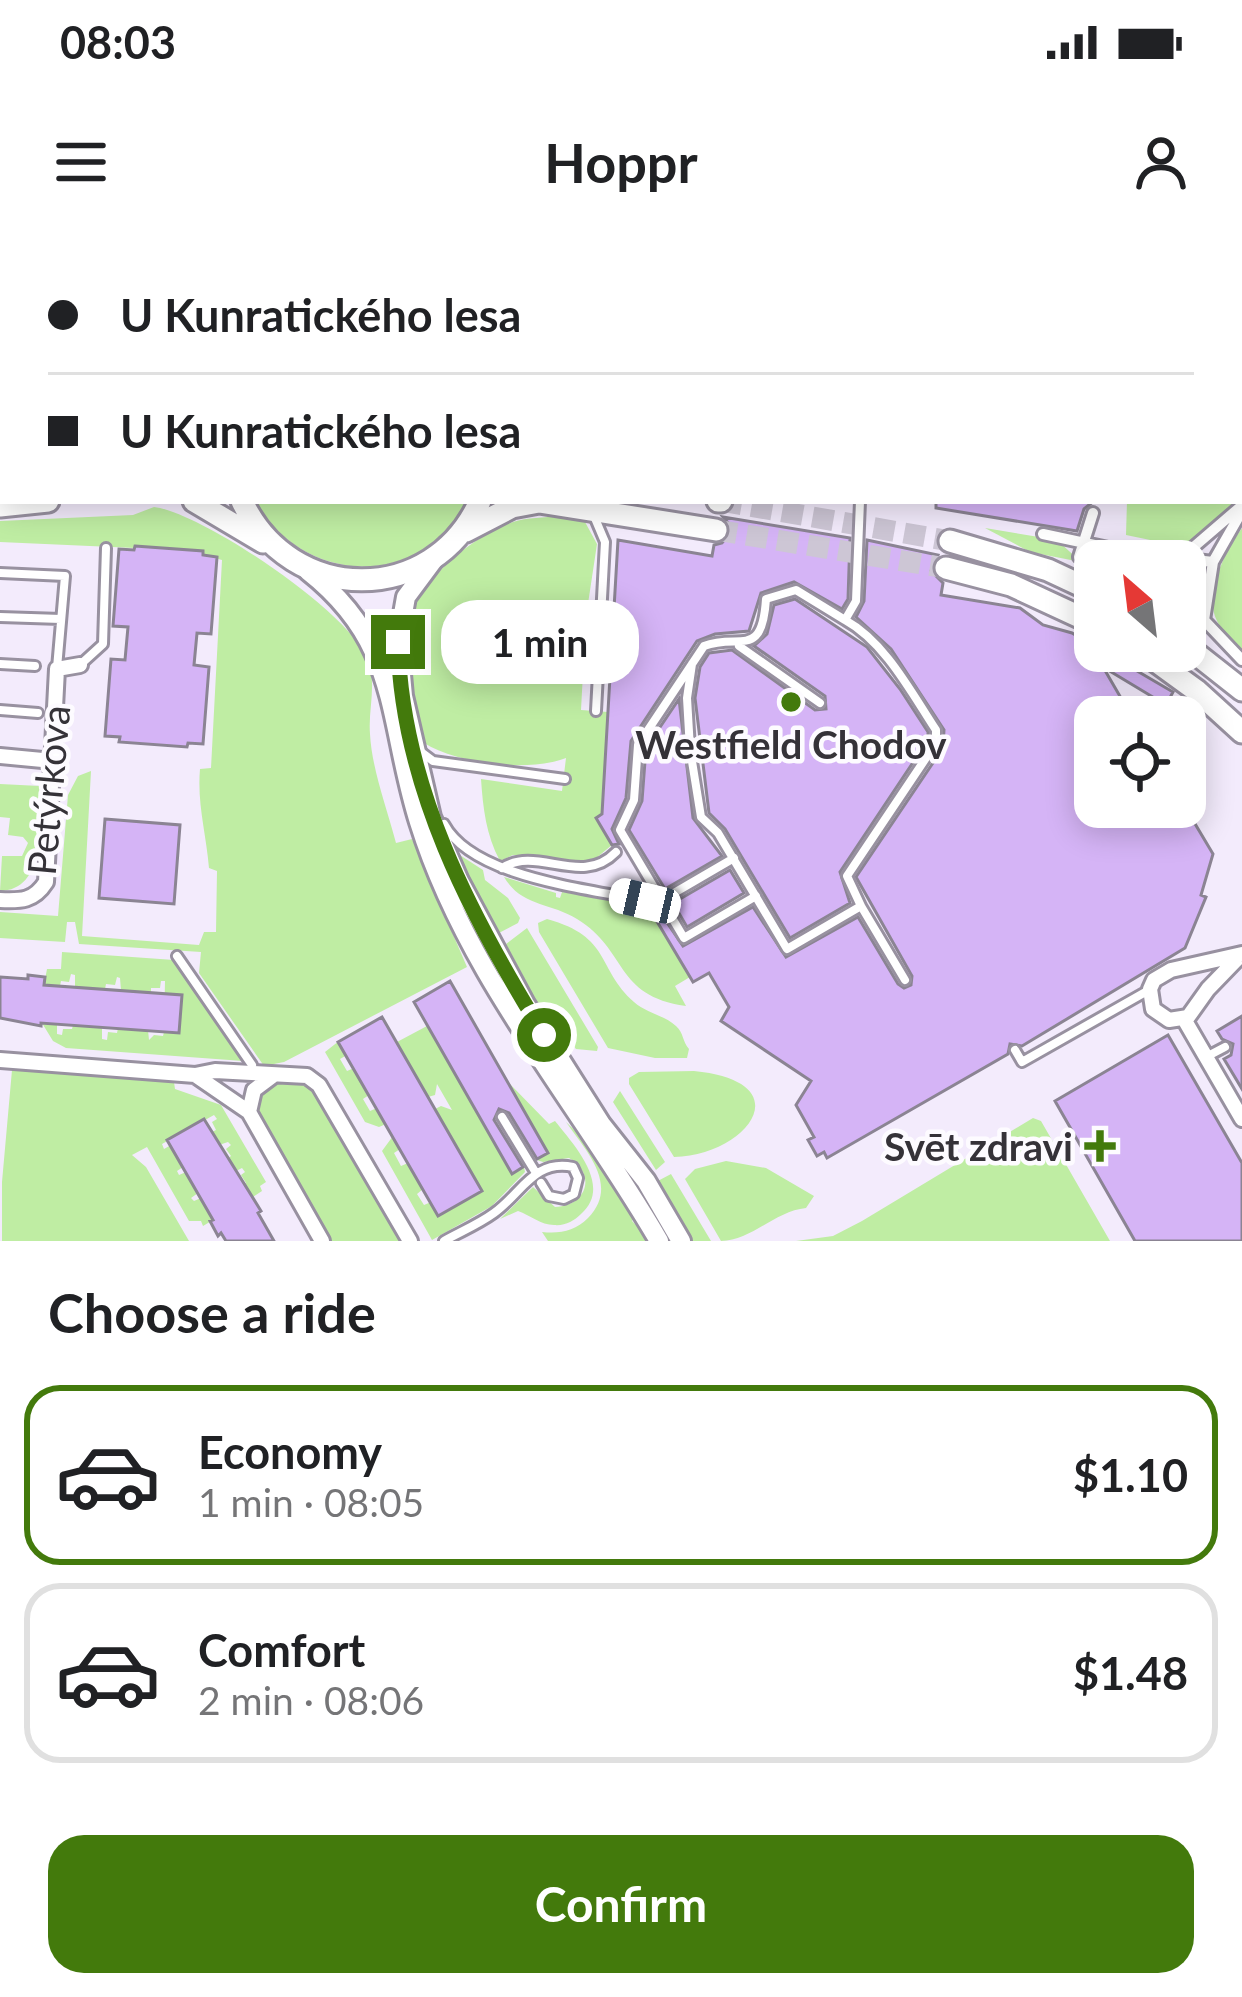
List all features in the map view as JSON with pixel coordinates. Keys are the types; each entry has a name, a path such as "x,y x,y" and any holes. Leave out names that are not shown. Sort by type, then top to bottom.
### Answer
{"main road":[{"path":"199,504 294,562 335,578 370,580 415,569 512,507 528,504"},
{"path":"244,504 256,526 294,562"},
{"path":"447,547 478,504"},
{"path":"557,504 716,530"},
{"path":"950,541 1074,582"},
{"path":"946,568 1011,585 1074,614"},
{"path":"1206,645 1242,690"},
{"path":"1171,672 1242,732"}],"street":[{"path":"1203,540 1242,508"},
{"path":"1206,587 1213,562 1242,508"},
{"path":"1085,540 1093,514"},
{"path":"1043,533 1075,540"},
{"path":"447,547 412,586 400,617 400,676 437,833 563,1066 646,1181 681,1241"},
{"path":"1206,561 1213,562"},
{"path":"294,562 347,607 369,637 382,665 420,826 444,886 513,1014 659,1241"},
{"path":"1206,638 1242,660"},
{"name":"Petýrkova","path":"0,900 26,900 39,894 46,882 57,669 80,665"},
{"path":"0,755 53,760"},
{"path":"1241,955 1184,1019 1169,1020 1153,1009 1150,989 1162,974 1241,955"},
{"path":"1181,970 1196,982 1200,1001"},
{"path":"1184,1019 1239,1108"},
{"path":"0,1060 195,1075 215,1071 307,1076 319,1085 410,1241"},
{"path":"195,1075 249,1112 322,1241"},
{"path":"249,1112 254,1090 274,1075"}],"lane":[{"path":"845,620 856,601 860,504"},
{"path":"592,508 605,542 596,711"},
{"path":"80,665 103,644 106,548"},
{"path":"0,573 65,576 57,669"},
{"path":"756,896 684,938 620,826 634,800 638,745 692,664 707,644 738,645 754,636 764,622 766,599 796,590 871,639 936,730 936,743 847,877 905,980"},
{"path":"0,617 61,619"},
{"path":"738,645 820,703"},
{"path":"0,664 35,666"},
{"path":"692,664 687,698 701,817 718,833 787,949 860,906"},
{"path":"0,710 38,713"},
{"path":"413,738 423,755 433,761 566,779"},
{"path":"413,738 452,837 480,861 645,901"},
{"path":"502,868 523,860 584,868 603,863 616,852"},
{"path":"662,900 734,858"},
{"path":"177,956 252,1066"},
{"path":"1015,1050 1022,1062 1150,989"},
{"path":"1206,1058 1225,1047"},
{"path":"502,1117 536,1173"},
{"path":"444,1241 495,1213 536,1173 554,1164 573,1167 578,1178 574,1194 564,1199 549,1196 542,1184"}],"green space":[{"path":"256,504 465,504 446,531 420,551 392,563 361,567 331,562 302,549 276,529"},
{"path":"1127,504 1233,504 1192,540 1126,535"},
{"path":"154,507 206,527 273,568 356,640 371,669 371,748 396,843 412,839 467,967 284,1062 264,1066 199,973 201,952 79,944 75,922 67,922 65,942 0,938 0,912 58,916 68,795 78,776 91,771 82,936 199,945 204,932 216,932 217,871 209,868 199,782 200,769 211,768 222,560 202,551 0,542 0,521 133,515"},
{"path":"559,516 585,522 597,544 586,617 581,710 608,712 605,812 596,818 612,845 589,864 513,855 500,861 486,821 481,779 562,791 566,758 533,765 495,764 456,757 424,743 408,680 408,629 427,586 467,547 513,522"},
{"path":"985,528 1057,540 1074,561 1030,552"},
{"path":"1242,528 1242,652 1219,625 1213,598 1223,560"},
{"path":"0,784 40,786 43,792 33,868 15,888 0,891 2,856 22,856 28,843 23,837 8,835 10,818 0,817"},
{"path":"452,850 483,870 485,880 508,898 520,918 518,923 495,935"},
{"path":"504,877 560,898 562,892 648,906 690,977 675,986 686,1006 646,993 593,931 519,894"},
{"path":"547,919 583,935 634,1002 676,1026 689,1049 687,1058 655,1058 608,1048 539,932 538,923"},
{"path":"527,928 597,1051 576,1049 538,1004 506,944"},
{"path":"62,952 174,960 243,1061 66,1048 53,1041 42,1023 57,1024 57,1034 62,1035 63,1029 73,1025 102,1027 102,1039 107,1040 108,1032 117,1033 118,1028 148,1030 149,1040 164,1032 165,981 160,988 151,988 151,993 121,990 117,977 115,985 106,984 105,989 75,987 71,974 69,982 61,981 60,986 44,985 47,969 61,969"},
{"path":"427,1026 511,1173 524,1167 525,1172 492,1206 432,1240 382,1151 393,1136 401,1166 408,1163 423,1189 417,1194 424,1205 431,1202 435,1109 452,1110 437,1084 435,1095 428,1097 397,1042"},
{"path":"339,1041 347,1055 340,1059 347,1071 354,1068 369,1095 363,1099 370,1111 377,1108 386,1124 379,1127 365,1122 325,1052"},
{"path":"12,1070 174,1082 175,1089 221,1105 266,1182 260,1186 262,1191 250,1199 242,1185 245,1172 242,1168 234,1172 227,1159 231,1156 226,1149 231,1145 219,1145 212,1132 216,1130 214,1115 162,1144 164,1149 171,1145 183,1167 179,1175 186,1172 198,1193 191,1198 201,1198 213,1220 203,1226 201,1221 189,1221 147,1147 132,1155 146,1167 189,1241 2,1241"},
{"path":"694,1071 728,1078 747,1089 755,1103 752,1118 723,1145 674,1157 629,1078 639,1072"},
{"path":"275,1082 310,1086 319,1095 404,1241 327,1241 254,1113 255,1100"},
{"path":"508,1082 549,1124 555,1121 587,1166 593,1191 590,1203 569,1223 549,1225 518,1211 500,1219 533,1187 555,1207 575,1201 585,1180 569,1158 537,1160 548,1152"},
{"path":"620,1091 665,1162 656,1170 613,1102"},
{"path":"1033,1118 1041,1121 1110,1241 796,1241 833,1236 862,1221"},
{"path":"566,1122 588,1143 635,1217 632,1221 652,1241 548,1241 542,1232 578,1226 597,1206 601,1193 596,1168"},
{"path":"726,1161 766,1168 814,1196 806,1208 721,1241 685,1179 695,1169"},
{"path":"671,1174 711,1241 688,1241 654,1183"}],"building":[{"path":"936,504 1090,504 1077,531 936,508"},
{"path":"723,517 850,538 848,599 842,609 794,582 761,593 749,631 697,641 631,741 626,798 612,829 619,844 612,845 596,818 602,814 618,540 712,556 714,545 730,533"},
{"path":"867,540 938,555 931,571 943,583 941,595 1020,608 1043,625 1074,634 1074,672 1106,672 1120,696 1074,696 1074,828 1198,828 1213,854 1201,895 1206,897 1185,948 1022,1046 1010,1044 1008,1054 827,1158 824,1152 817,1156 808,1140 814,1137 796,1105 811,1081 721,1021 729,1007 709,973 693,982 649,908 653,902 683,946 753,907 786,957 858,917 898,984 911,985 912,976 856,877 943,748 944,730 891,649 856,617 864,601"},
{"path":"135,546 203,551 203,555 217,557 211,634 197,633 194,665 209,667 203,744 119,742 120,737 105,736 111,659 125,660 128,627 113,626 119,549 134,550"},
{"path":"795,599 867,647 900,689 928,732 928,740 840,872 850,903 790,938 725,829 709,813 695,698 700,667 709,653 732,650 815,710 826,709 825,696 754,646 767,634 774,605"},
{"path":"1111,672 1139,672 1173,692 1151,696"},
{"path":"679,699 693,818 722,856 665,889 629,830 642,801 646,748"},
{"path":"105,819 180,825 174,904 99,898"},
{"path":"730,870 744,893 687,927 673,903"},
{"path":"28,975 45,977 44,985 182,995 179,1033 41,1026 0,1018 0,977 28,979"},
{"path":"450,981 548,1153 537,1159 509,1113 499,1109 494,1120 523,1167 512,1174 414,1002"},
{"path":"1242,1016 1242,1089 1224,1059 1231,1055 1233,1044 1217,1031"},
{"path":"382,1017 482,1191 438,1216 338,1042"},
{"path":"1168,1035 1242,1163 1242,1241 1135,1241 1055,1101"},
{"path":"204,1119 261,1211 274,1241 226,1241 221,1233 218,1236 167,1140"}],"tunnel":[{"path":"738,504 950,541"},
{"path":"716,530 946,568"}],"place":[{"name":"Westfield Chodov","path":"791,702"},
{"name":"Svēt zdravi","path":"1100,1146"}],"route":[{"path":"398,642 403,696 431,817 459,881 544,1035"}]}
